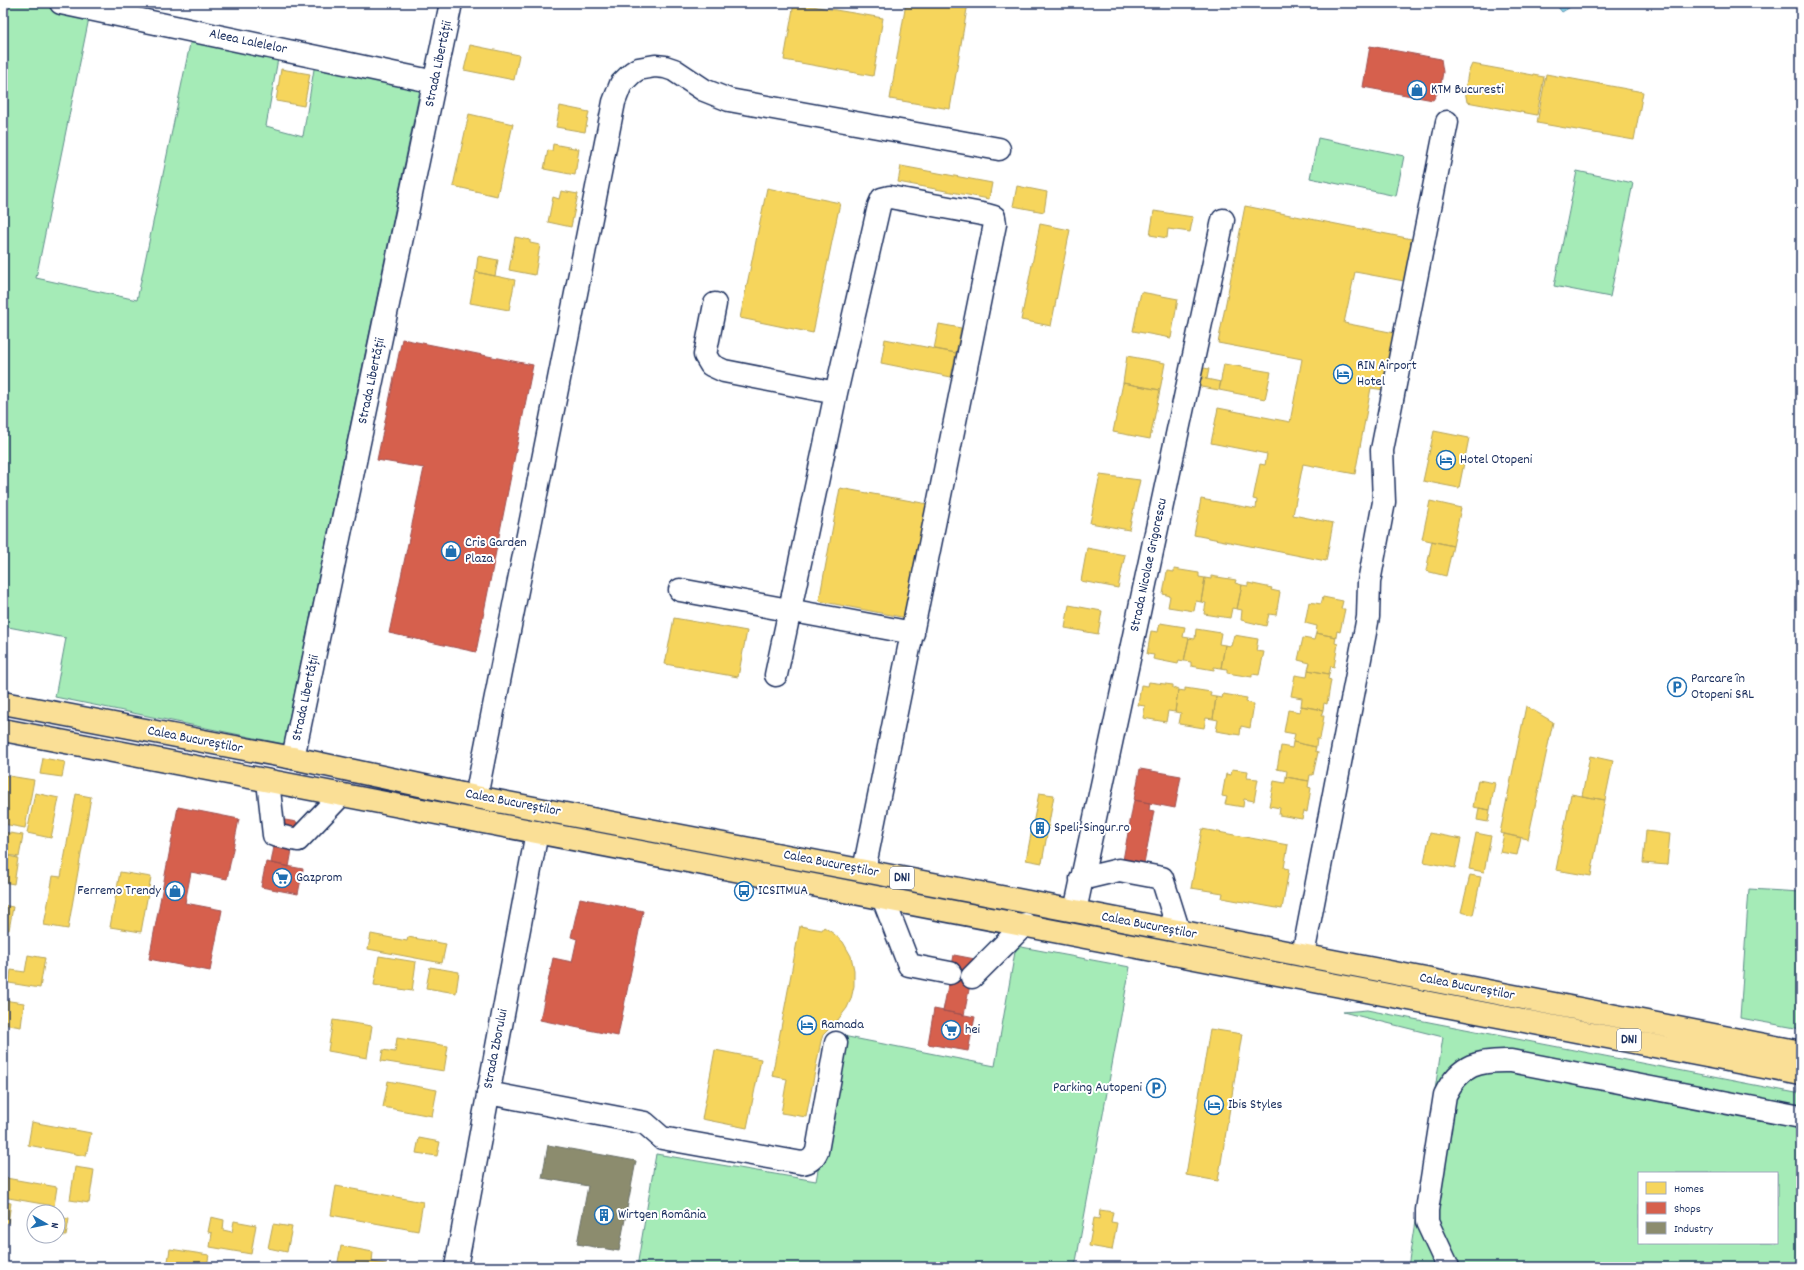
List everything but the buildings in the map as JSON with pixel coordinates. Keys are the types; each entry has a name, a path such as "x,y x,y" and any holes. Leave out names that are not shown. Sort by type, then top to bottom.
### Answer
{"highway":[{"name":"Calea Bucureștilor","path":"3,703 293,758 476,797 1075,910 1179,932 1801,1052"},
{"name":"Calea Bucureștilor","path":"3,730 1024,924 1801,1074"}],"street":[{"name":"Aleea Lalelelor","path":"61,3 435,82"},
{"name":"Strada Libertății","path":"293,758 451,3"},
{"path":"476,797 614,102 621,84 638,69 654,66 665,67 674,70 704,90 729,100 999,149"},
{"path":"1302,955 1368,617 1369,582 1384,502 1382,450 1447,122"},
{"path":"776,675 836,393 879,206 882,199 890,196 994,217 994,232 864,870"},
{"name":"Strada Nicolae Grigorescu","path":"1075,910 1223,220"},
{"path":"715,304 705,354 711,365 724,372 836,393"},
{"path":"680,590 913,633"},
{"path":"268,781 274,835 286,838 298,840 341,795"},
{"name":"Strada Zborului","path":"456,1267 536,832"},
{"path":"1081,879 1119,870 1162,878 1179,932"},
{"path":"884,898 909,965 950,974"},
{"path":"972,977 1024,924"},
{"path":"488,1094 645,1123 662,1138 802,1163 808,1162 814,1158 817,1151 836,1043"},
{"path":"1448,1267 1427,1222 1427,1210 1445,1095 1451,1082 1462,1071 1475,1064 1492,1060 1511,1061 1801,1117"}],"green space":[{"path":"3,3 43,3 89,18 36,278 137,300 191,39 279,53 266,126 303,136 315,63 421,85 284,744 55,697 66,638 3,626"},
{"path":"1318,138 1404,156 1396,196 1310,178"},
{"path":"1577,171 1633,183 1610,297 1554,286"},
{"path":"1749,889 1801,892 1801,1029 1740,1018"},
{"path":"1016,946 1130,967 1075,1267 637,1267 656,1154 816,1181 843,1036 995,1066"},
{"path":"1367,1010 1801,1094 1801,1114 1459,1063 1424,1214 1443,1267 1408,1267 1443,1037 1343,1012"},
{"path":"1496,1067 1801,1125 1801,1267 1454,1267 1435,1223 1448,1112 1462,1080"}],"water":[{"path":"1560,3 1577,3 1562,12 1558,7"}],"place":[{"name":"KTM Bucuresti","path":"1417,90"},
{"name":"RIN Airport Hotel","path":"1343,374"},
{"name":"Hotel Otopeni","path":"1446,460"},
{"name":"Cris Garden Plaza","path":"451,551"},
{"name":"Parcare în Otopeni SRL","path":"1677,687"},
{"name":"Speli-Singur.ro","path":"1040,828"},
{"name":"Gazprom","path":"282,878"},
{"name":"Ferremo Trendy","path":"175,891"},
{"name":"ICSITMUA","path":"744,891"},
{"name":"Ramada","path":"807,1025"},
{"name":"hei","path":"951,1030"},
{"name":"Parking Autopeni","path":"1156,1088"},
{"name":"Ibis Styles","path":"1214,1105"},
{"name":"Wirtgen România","path":"604,1215"}]}
